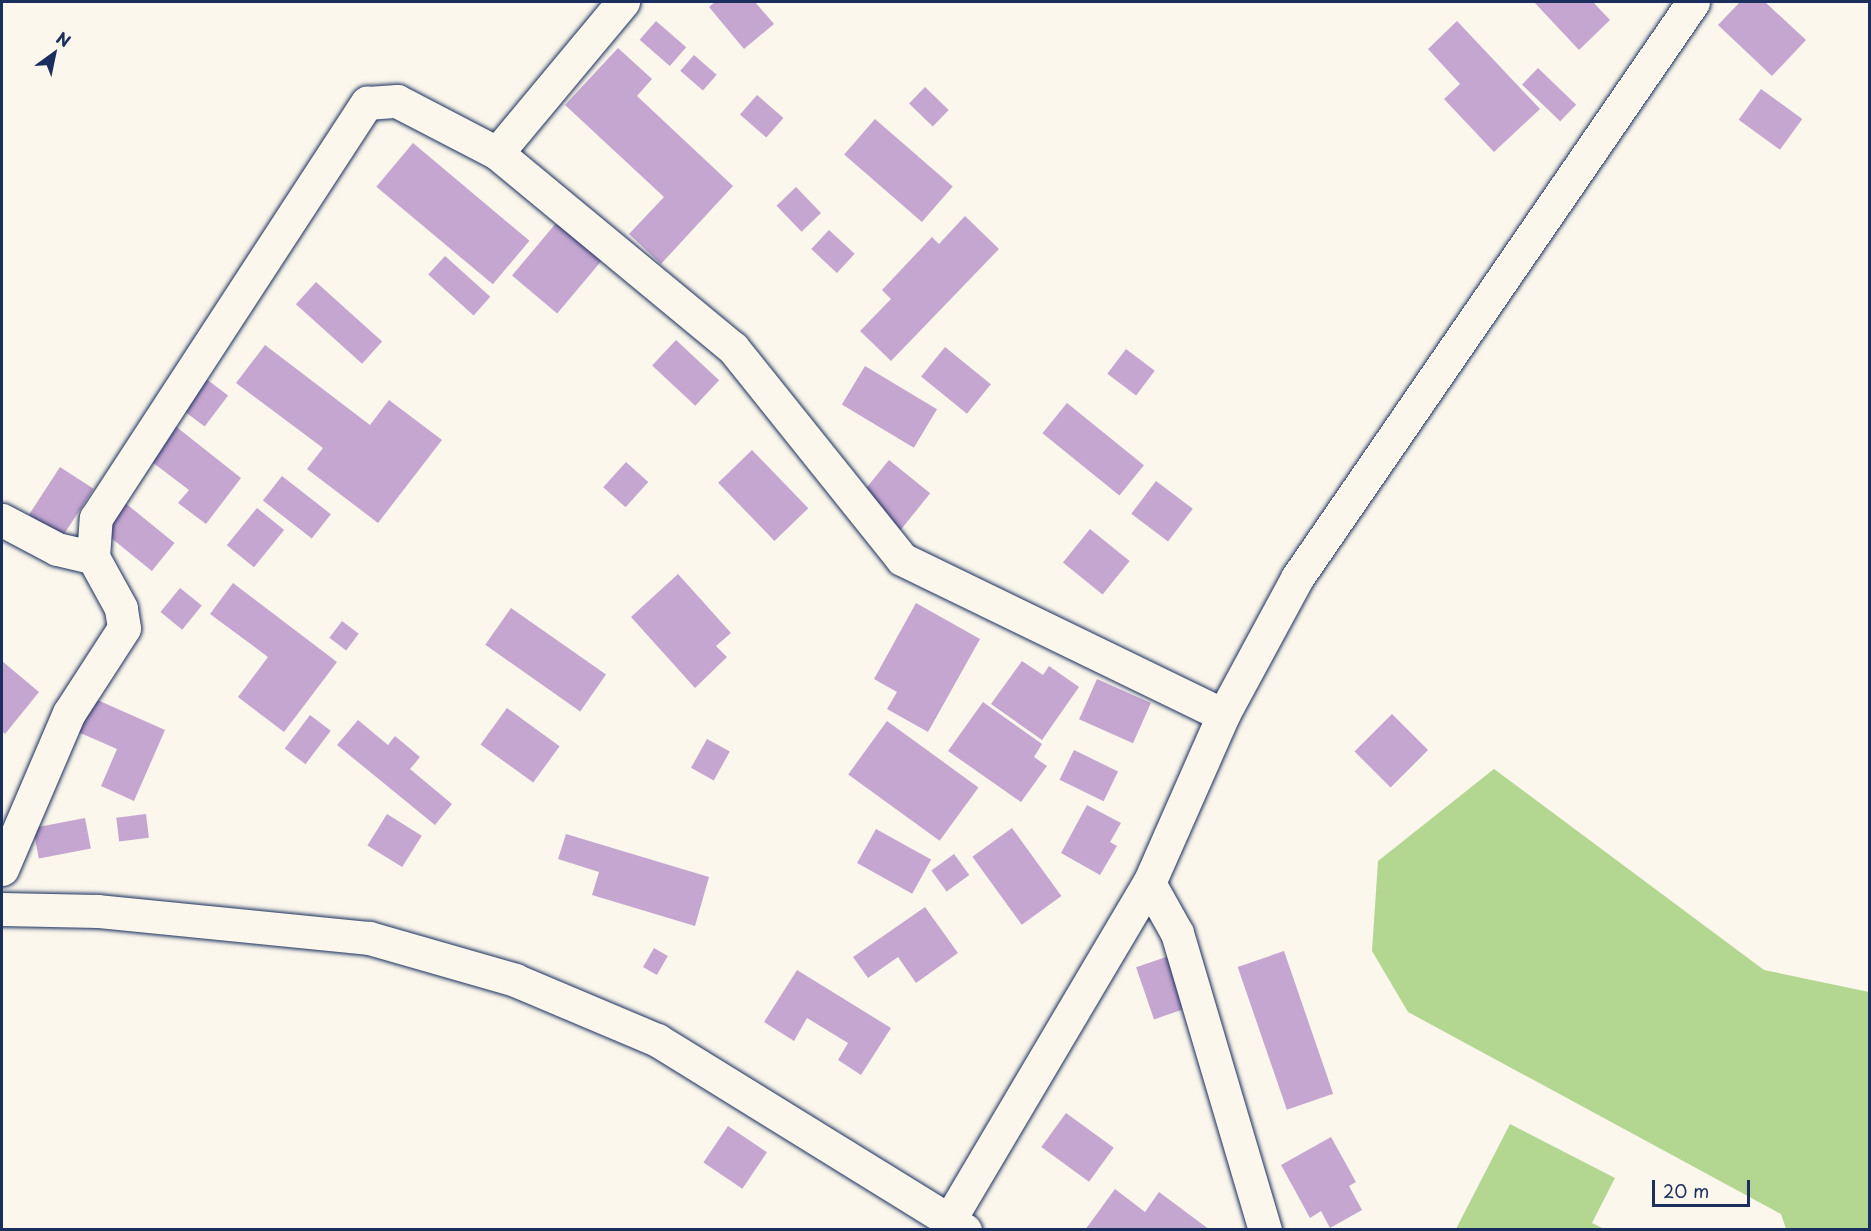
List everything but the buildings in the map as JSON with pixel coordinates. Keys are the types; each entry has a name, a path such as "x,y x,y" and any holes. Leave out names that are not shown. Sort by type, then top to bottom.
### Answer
{"street":[{"path":"497,153 623,2"},
{"path":"2,909 98,911 369,938 515,980 657,1040 958,1224 1149,883 1223,715 1297,578 1693,2"},
{"path":"2,869 69,713 124,627 121,608 93,557 96,518 109,492 367,103 397,100 497,153 733,348 902,559 1223,715"},
{"path":"2,520 57,549 93,557"},
{"path":"1149,883 1177,933 1265,1230"}],"green space":[{"path":"1494,769 1764,970 1869,992 1869,1229 1786,1229 1781,1214 1408,1012 1372,951 1378,861"},
{"path":"1510,1124 1615,1178 1592,1223 1604,1229 1456,1229"}]}
